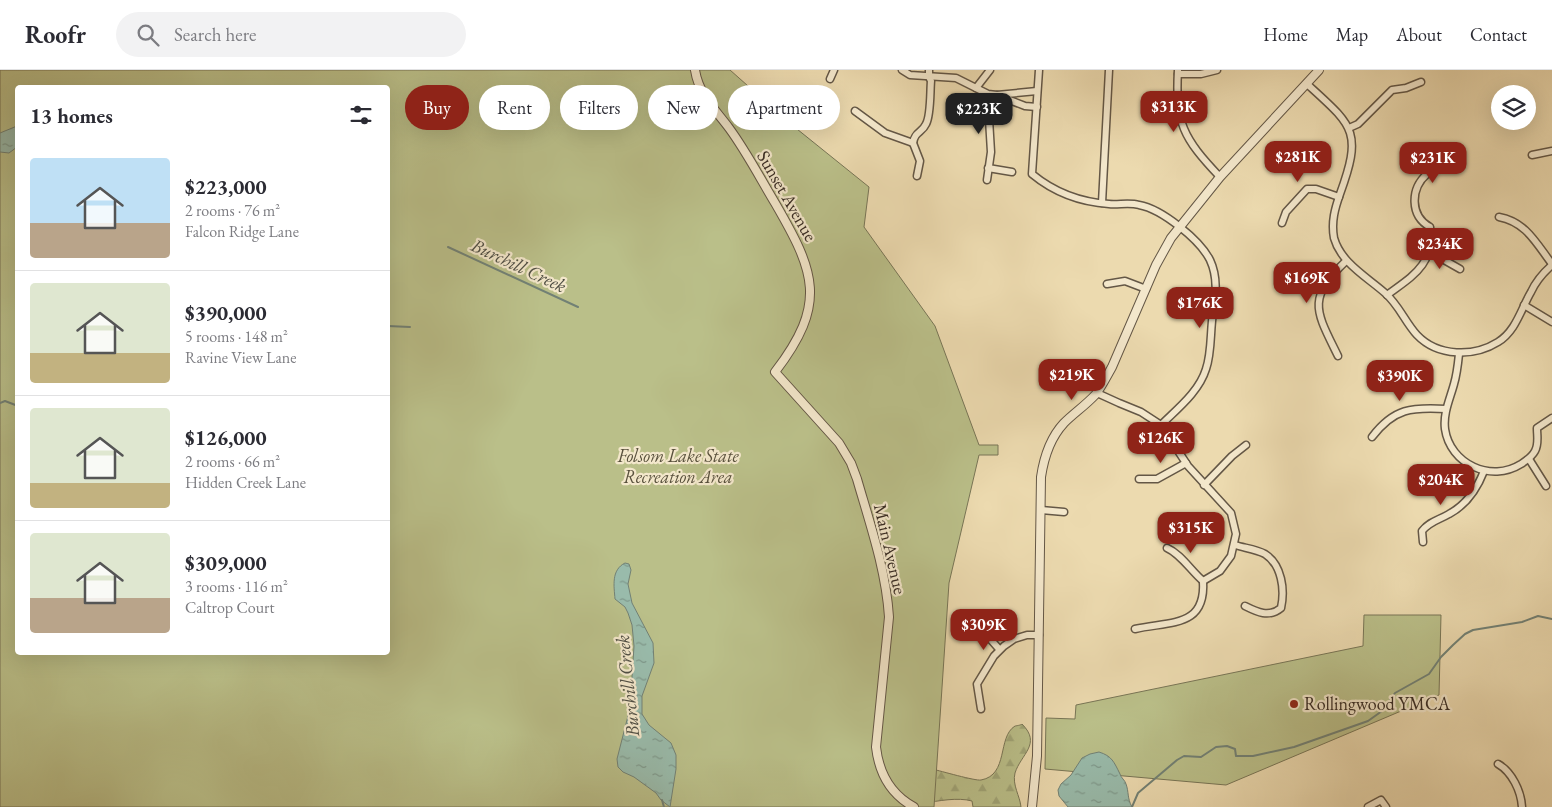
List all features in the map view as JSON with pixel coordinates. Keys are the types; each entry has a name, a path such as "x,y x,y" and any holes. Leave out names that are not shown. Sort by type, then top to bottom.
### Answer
{"street":[{"name":"Sunset Avenue","path":"695,70 705,98 730,128 796,239 806,262 811,294 805,323 797,342 776,372"},
{"path":"830,79 834,70"},
{"path":"902,70 910,75 929,74 956,78 988,94 997,95 1038,91"},
{"path":"976,88 990,70"},
{"path":"1039,70 1032,174 1042,182 1068,196 1088,202 1140,205 1160,214 1179,227 1210,260 1216,280 1216,297 1207,368 1195,390 1161,425"},
{"path":"1102,203 1109,70"},
{"path":"1217,70 1201,74 1178,72 1177,100 1181,122 1197,151 1220,177"},
{"path":"1032,807 1037,767 1042,466 1051,442 1064,423 1097,392 1112,367 1156,265 1179,227 1220,177 1319,70"},
{"path":"917,176 920,161 913,143 916,134 927,122 931,81 929,74"},
{"path":"1349,128 1358,124 1392,90 1406,88 1421,82"},
{"path":"1306,84 1337,111 1349,128 1351,138 1352,157 1333,218 1333,232 1336,244 1346,261 1387,294 1421,339 1436,348 1459,354 1480,350 1504,338 1516,323 1538,280 1552,264 1524,227 1499,217"},
{"path":"997,95 1025,106 1037,107"},
{"path":"987,180 991,152 989,119 997,95"},
{"path":"855,111 885,133 913,143"},
{"path":"1532,155 1552,151"},
{"path":"1387,294 1418,272 1430,252 1432,240 1430,227 1423,224 1415,210 1416,191 1420,183 1426,175 1459,152"},
{"path":"988,168 1012,172"},
{"path":"1282,224 1286,212 1307,190 1316,189 1339,197"},
{"path":"1430,252 1460,269"},
{"path":"1338,356 1320,319 1318,303 1323,287 1346,261"},
{"path":"1107,284 1125,280 1146,289"},
{"path":"1524,305 1552,322"},
{"path":"1459,354 1457,371 1446,409 1445,429 1449,443 1464,462 1484,471 1498,472 1517,466 1529,459 1535,452 1537,428 1552,418"},
{"name":"Main Avenue","path":"776,372 839,443 851,463 857,479 886,586 889,617 876,746 877,758 888,785 900,798 914,807"},
{"path":"1097,392 1118,404 1140,412 1161,425 1186,463 1231,513 1235,525 1235,546 1232,556 1223,569 1202,581"},
{"path":"1372,437 1382,423 1407,410 1426,408 1446,409"},
{"path":"1204,485 1232,456 1246,445"},
{"path":"1529,459 1546,486"},
{"path":"1139,480 1157,479 1186,463"},
{"path":"1423,542 1422,531 1428,523 1448,515 1465,504 1479,483 1484,471"},
{"path":"1041,510 1064,512"},
{"path":"1235,546 1264,554 1274,562 1280,574 1283,592 1281,608 1272,613 1262,613 1245,606"},
{"path":"1135,629 1190,617 1199,608 1203,593 1202,581 1191,572 1173,550 1167,548"},
{"path":"985,633 999,649"},
{"path":"980,709 977,684 990,660 999,649 1018,637 1039,635"},
{"path":"1498,764 1515,783 1520,792 1522,807"},
{"path":"1368,807 1381,800 1386,807"}],"green space":[{"name":"Folsom Lake State Recreation Area","path":"0,70 730,70 747,85 728,85 728,130 798,130 869,187 864,227 935,326 979,445 998,445 998,455 979,455 949,583 934,807 0,807"},
{"path":"1364,615 1441,615 1439,695 1226,785 1045,769 1046,718 1075,719 1076,705 1363,646"},
{"path":"1022,724 1028,731 1030,743 1014,777 1021,807 973,807 972,801 960,799 924,803 932,769 978,780 990,777 996,771 1010,731 1015,726"}],"water":[{"path":"15,127 15,148 9,153 0,152 0,133"},
{"path":"625,563 629,564 631,570 628,584 632,603 653,643 654,663 642,696 642,714 649,725 671,743 676,755 676,769 670,807 656,793 618,767 617,759 630,708 634,646 632,625 628,613 625,607 615,599 615,574"},
{"path":"1099,752 1107,755 1114,763 1127,787 1132,807 1068,807 1059,796 1058,790 1061,784 1071,775 1082,758"}],"waterway":[{"name":"Burchill Creek","path":"448,247 578,307"},
{"path":"390,326 410,327"},
{"path":"0,403 5,401 15,405"},
{"name":"Burchill Creek","path":"1132,807 1138,793 1184,756 1201,757 1216,747 1227,746 1235,749 1236,756 1253,756 1294,747 1368,721 1382,711 1395,693 1429,674 1441,657 1465,634 1473,630 1522,622 1538,616 1552,619"},
{"name":"Burchill Creek","path":"662,800 664,807"}],"place":[{"name":"Rollingwood YMCA","path":"1294,704"}]}
